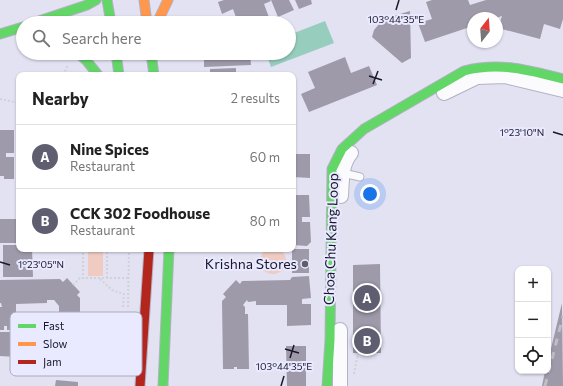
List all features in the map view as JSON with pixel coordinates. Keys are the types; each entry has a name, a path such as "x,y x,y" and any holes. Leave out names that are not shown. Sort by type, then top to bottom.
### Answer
{"main road":[{"path":"55,16 87,5 96,0"},
{"path":"107,0 110,16"},
{"path":"144,0 146,16"},
{"path":"160,16 168,0"},
{"path":"0,34 16,29"},
{"path":"86,60 96,72"},
{"path":"117,60 119,72"},
{"path":"152,60 154,72"},
{"name":"Choa Chu Kang Loop","path":"327,386 330,340 332,169 342,149 364,129 438,85 464,71 478,66 512,67 563,79"},
{"path":"142,356 149,252"},
{"path":"163,386 169,252"},
{"path":"140,386 141,376"}],"street":[{"path":"512,67 532,78 535,84"},
{"name":"Choa Chu Kang Loop","path":"340,386 342,179 343,168 348,156 367,139 453,89 478,77 505,76 563,90"},
{"path":"438,85 443,89 453,89"},
{"path":"331,186 343,168"}],"lane":[{"path":"343,168 347,174 360,177"}],"path":[{"path":"64,72 66,68"},
{"path":"0,99 16,102"},
{"path":"83,252 84,278"},
{"path":"107,252 107,278"},
{"path":"128,307 129,252"},
{"path":"73,285 80,278 128,278"},
{"path":"99,278 112,290 124,294 123,307"},
{"path":"354,375 358,353"}],"shaded area":[{"path":"325,21 334,43 296,57 296,32"},
{"path":"268,60 289,60 271,67"},
{"path":"88,252 103,252 103,276 88,276"},
{"path":"264,252 282,252 285,256 285,266 278,273 268,273 261,266 261,256"}],"building":[{"path":"224,0 271,1 264,4 268,16 236,16 233,9 222,14 218,2"},
{"path":"271,0 289,0 294,10 278,16"},
{"path":"295,0 311,0 312,4 299,9"},
{"path":"432,0 468,0 470,5 486,0 563,0 563,19 560,29 544,24 540,39 503,29 503,12 467,12 467,28 425,42 418,23 432,19 426,2"},
{"path":"410,11 411,58 402,63 372,37 374,30 380,23 390,17"},
{"path":"345,57 351,73 369,66 377,85 309,112 301,94 315,88 308,72"},
{"path":"204,60 251,60 251,65 204,67"},
{"path":"236,68 236,72 210,72 210,69"},
{"path":"0,130 14,130 14,153 6,153 6,157 14,157 14,179 4,179 4,176 0,176"},
{"path":"296,154 310,154 310,178 296,177"},
{"path":"296,195 309,195 310,217 302,217 302,222 310,222 311,242 307,246 296,245"},
{"path":"0,219 16,219 16,243 0,243"},
{"path":"3,245 16,245 16,252 32,252 33,277 3,277"},
{"path":"296,249 309,249 309,273 292,273 292,252 296,252"},
{"path":"380,264 381,353 353,353 353,265"},
{"path":"309,276 311,298 302,299 302,304 311,304 311,325 287,326 287,305 256,305 256,301 248,302 247,300 243,305 245,307 245,314 248,314 249,369 237,369 237,367 234,367 234,369 223,369 222,301 226,297 223,294 236,280 240,284 242,281 290,280 292,277"},
{"path":"67,278 80,292 77,295 80,298 80,312 59,312 59,306 54,300 47,300 47,303 16,304 16,312 10,312 10,330 7,330 7,326 4,326 4,330 0,330 0,307 2,307 0,303 0,280 60,279 63,282"},
{"path":"562,303 563,386 542,386 544,374 551,374 551,349"},
{"path":"0,332 10,332 10,357 0,356"},
{"path":"286,346 306,346 306,386 287,386"},
{"path":"56,380 78,382 78,386 55,386"}],"railway":[{"path":"545,386 563,316"}],"traffic: fast":[{"path":"54,16 87,5 96,0"},
{"path":"107,0 110,16"},
{"path":"0,34 16,29"},
{"path":"86,60 96,72"},
{"path":"117,60 119,72"},
{"path":"152,60 154,72"},
{"path":"327,386 330,340 332,169 342,149 364,129 464,71 477,68 502,67 526,70 563,79"},
{"path":"163,386 169,252"}],"traffic: slow":[{"path":"144,0 146,16"},
{"path":"160,16 168,0"}],"traffic: jam":[{"path":"142,356 149,252"},
{"path":"140,386 141,376"}],"place":[{"name":"Krishna Stores","path":"305,264"},
{"name":"Nine Spices","path":"367,298"},
{"name":"CCK 302 Foodhouse","path":"367,341"}]}
